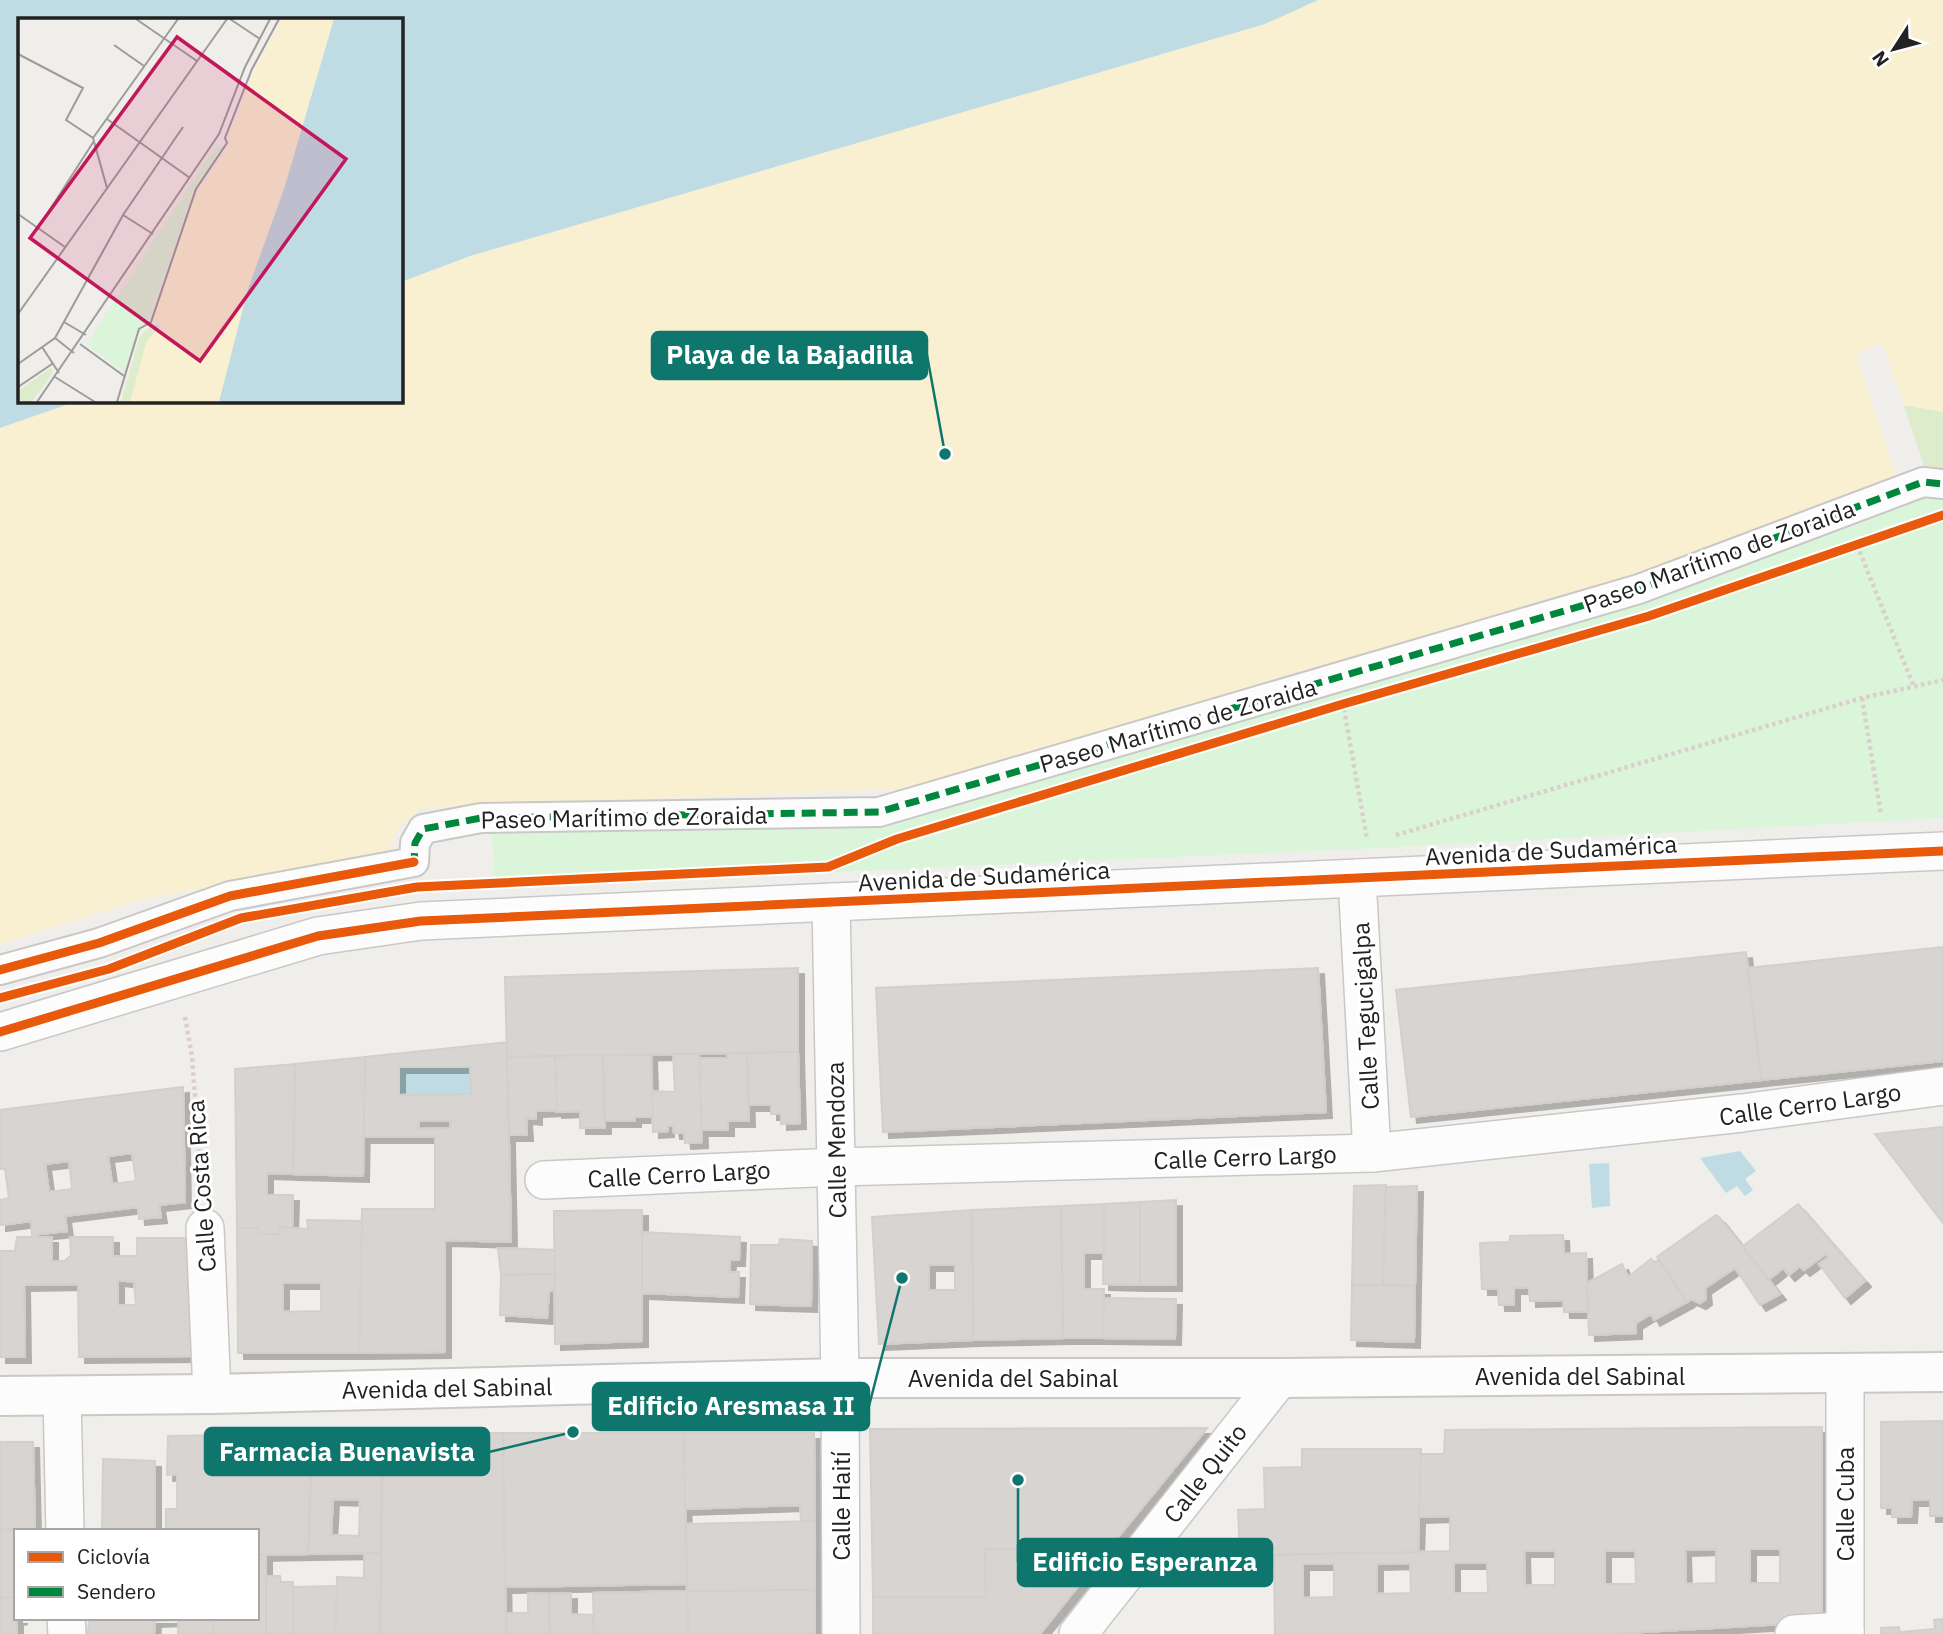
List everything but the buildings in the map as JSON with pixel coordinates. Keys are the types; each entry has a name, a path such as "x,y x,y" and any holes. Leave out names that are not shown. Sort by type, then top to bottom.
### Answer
{"street":[{"name":"Paseo Marítimo de Zoraida","path":"0,970 99,943 230,896 414,862 415,843 423,829 481,818 879,812 1639,589 1923,482 1943,484"},
{"name":"Avenida de Sudamérica","path":"0,1032 318,936 421,922 1943,851"},
{"name":"Calle Tegucigalpa","path":"1357,878 1372,1153"},
{"name":"Calle Mendoza","path":"831,902 840,1378"},
{"name":"Calle Cerro Largo","path":"544,1180 837,1167 1372,1153 1742,1113 1943,1086"},
{"name":"Calle Costa Rica","path":"205,1228 212,1394"},
{"name":"Avenida del Sabinal","path":"0,1396 212,1394 840,1378 1280,1378 1943,1372"},
{"name":"Calle Cuba","path":"1845,1374 1845,1632"},
{"name":"Calle Haití","path":"840,1378 841,1634"},
{"name":"Calle Quito","path":"1078,1634 1280,1378"},
{"path":"62,1396 65,1529"},
{"path":"1794,1634 1845,1632"}],"path":[{"path":"1842,512 1914,687"},
{"path":"1844,550 1870,541"},
{"path":"1395,835 1863,698 1943,680"},
{"path":"1863,698 1887,854"},
{"path":"1330,708 1357,700"},
{"path":"1343,704 1368,843"}],"green space":[{"path":"1904,405 1943,412 1943,468 1925,469"},
{"path":"1931,493 1943,495 1943,818 1381,848 494,887 492,829 912,816 1659,598"}],"sand":[{"path":"1318,0 1943,0 1943,412 1904,405 1882,343 1856,354 1897,479 1656,569 921,788 421,808 397,829 389,850 133,902 0,944 0,428 74,402 402,402 402,282 470,256 1265,24"}],"water":[{"path":"0,0 1318,0 1265,24 470,256 402,282 402,18 18,18 18,402 74,402 0,428"},
{"path":"470,1067 471,1094 399,1095 400,1068"},
{"path":"1740,1151 1756,1171 1745,1179 1753,1190 1745,1196 1737,1186 1726,1193 1700,1158"},
{"path":"1609,1163 1610,1206 1592,1208 1589,1164"}],"marked path":[{"path":"409,863 414,862 415,843 423,829 481,818 879,812 1639,589 1923,482 1943,484"}],"cycle path":[{"path":"0,998 109,969 241,918 417,887 828,867 897,839 1343,704 1649,616 1943,515"},
{"path":"0,1032 318,936 421,921 1943,851"},
{"path":"0,970 99,943 230,896 414,862"}],"place":[{"name":"Playa de la Bajadilla","path":"945,454"},
{"name":"Edificio Aresmasa II","path":"902,1278"},
{"name":"Farmacia Buenavista","path":"573,1432"},
{"name":"Edificio Esperanza","path":"1018,1480"}]}
